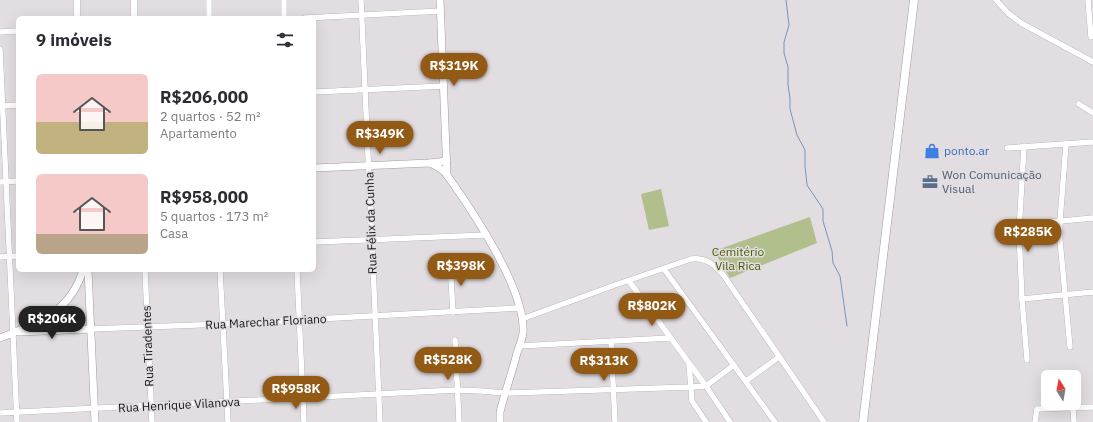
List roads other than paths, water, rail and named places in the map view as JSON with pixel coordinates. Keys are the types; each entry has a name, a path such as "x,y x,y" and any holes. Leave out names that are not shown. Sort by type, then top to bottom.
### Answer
{"highway":[{"path":"863,422 914,0"}],"main road":[{"path":"76,0 77,16"},
{"path":"134,0 134,16"},
{"path":"440,0 447,175"},
{"path":"316,168 447,161"},
{"path":"430,163 447,175 486,235 501,262 514,291 522,319 523,334 500,412 500,422"},
{"path":"0,338 42,320 58,310 69,299 77,287 82,272"},
{"path":"88,272 95,422"},
{"path":"80,280 88,280"},
{"name":"Rua Marechar Floriano","path":"13,333 91,329"}],"street":[{"path":"208,0 209,16"},
{"path":"284,0 284,16"},
{"name":"Rua Félix da Cunha","path":"362,0 380,422"},
{"path":"996,0 1008,13 1021,23 1093,62"},
{"path":"1088,0 1091,36"},
{"path":"316,17 441,11"},
{"path":"0,32 16,31"},
{"path":"0,49 1,106 7,182 17,422"},
{"path":"316,92 444,86"},
{"path":"1079,104 1093,113"},
{"path":"1,106 16,105"},
{"path":"1007,148 1093,142"},
{"path":"1066,144 1060,240 1070,347"},
{"path":"1024,146 1019,225 1022,299 1027,360"},
{"path":"0,182 16,181"},
{"path":"1019,225 1093,218"},
{"path":"316,242 486,235"},
{"path":"0,257 16,256"},
{"path":"522,319 691,259 699,258 706,260 716,266 724,276 824,422"},
{"path":"450,263 453,312"},
{"path":"664,269 776,422"},
{"name":"Rua Tiradentes","path":"145,272 152,422"},
{"path":"220,272 228,422"},
{"path":"297,272 304,422"},
{"path":"629,281 706,386 730,422"},
{"path":"1022,299 1093,292"},
{"name":"Rua Marechar Floriano","path":"91,329 375,317 519,308"},
{"path":"519,346 670,338"},
{"path":"455,340 459,422"},
{"path":"611,342 615,422"},
{"path":"746,381 779,357"},
{"path":"689,364 692,401 706,422"},
{"path":"706,386 734,365"},
{"name":"Rua Henrique Vilanova","path":"0,413 304,399 457,390 505,393 613,391 706,386"},
{"path":"1081,408 1093,407"},
{"path":"1035,422 1037,409 1041,409"},
{"path":"1073,410 1074,422"},
{"path":"301,422 304,416"}],"waterway":[{"path":"786,0 789,25 784,42 784,53 788,67 790,109 797,135 805,150 807,185 823,209 823,221 832,251 833,263 840,276 847,326"}],"place":[{"name":"ponto.ar","path":"932,151"},
{"name":"Won Comunicação Visual","path":"930,182"}],"park label":[{"name":"Cemitério Vila Rica","path":"738,259"}]}
